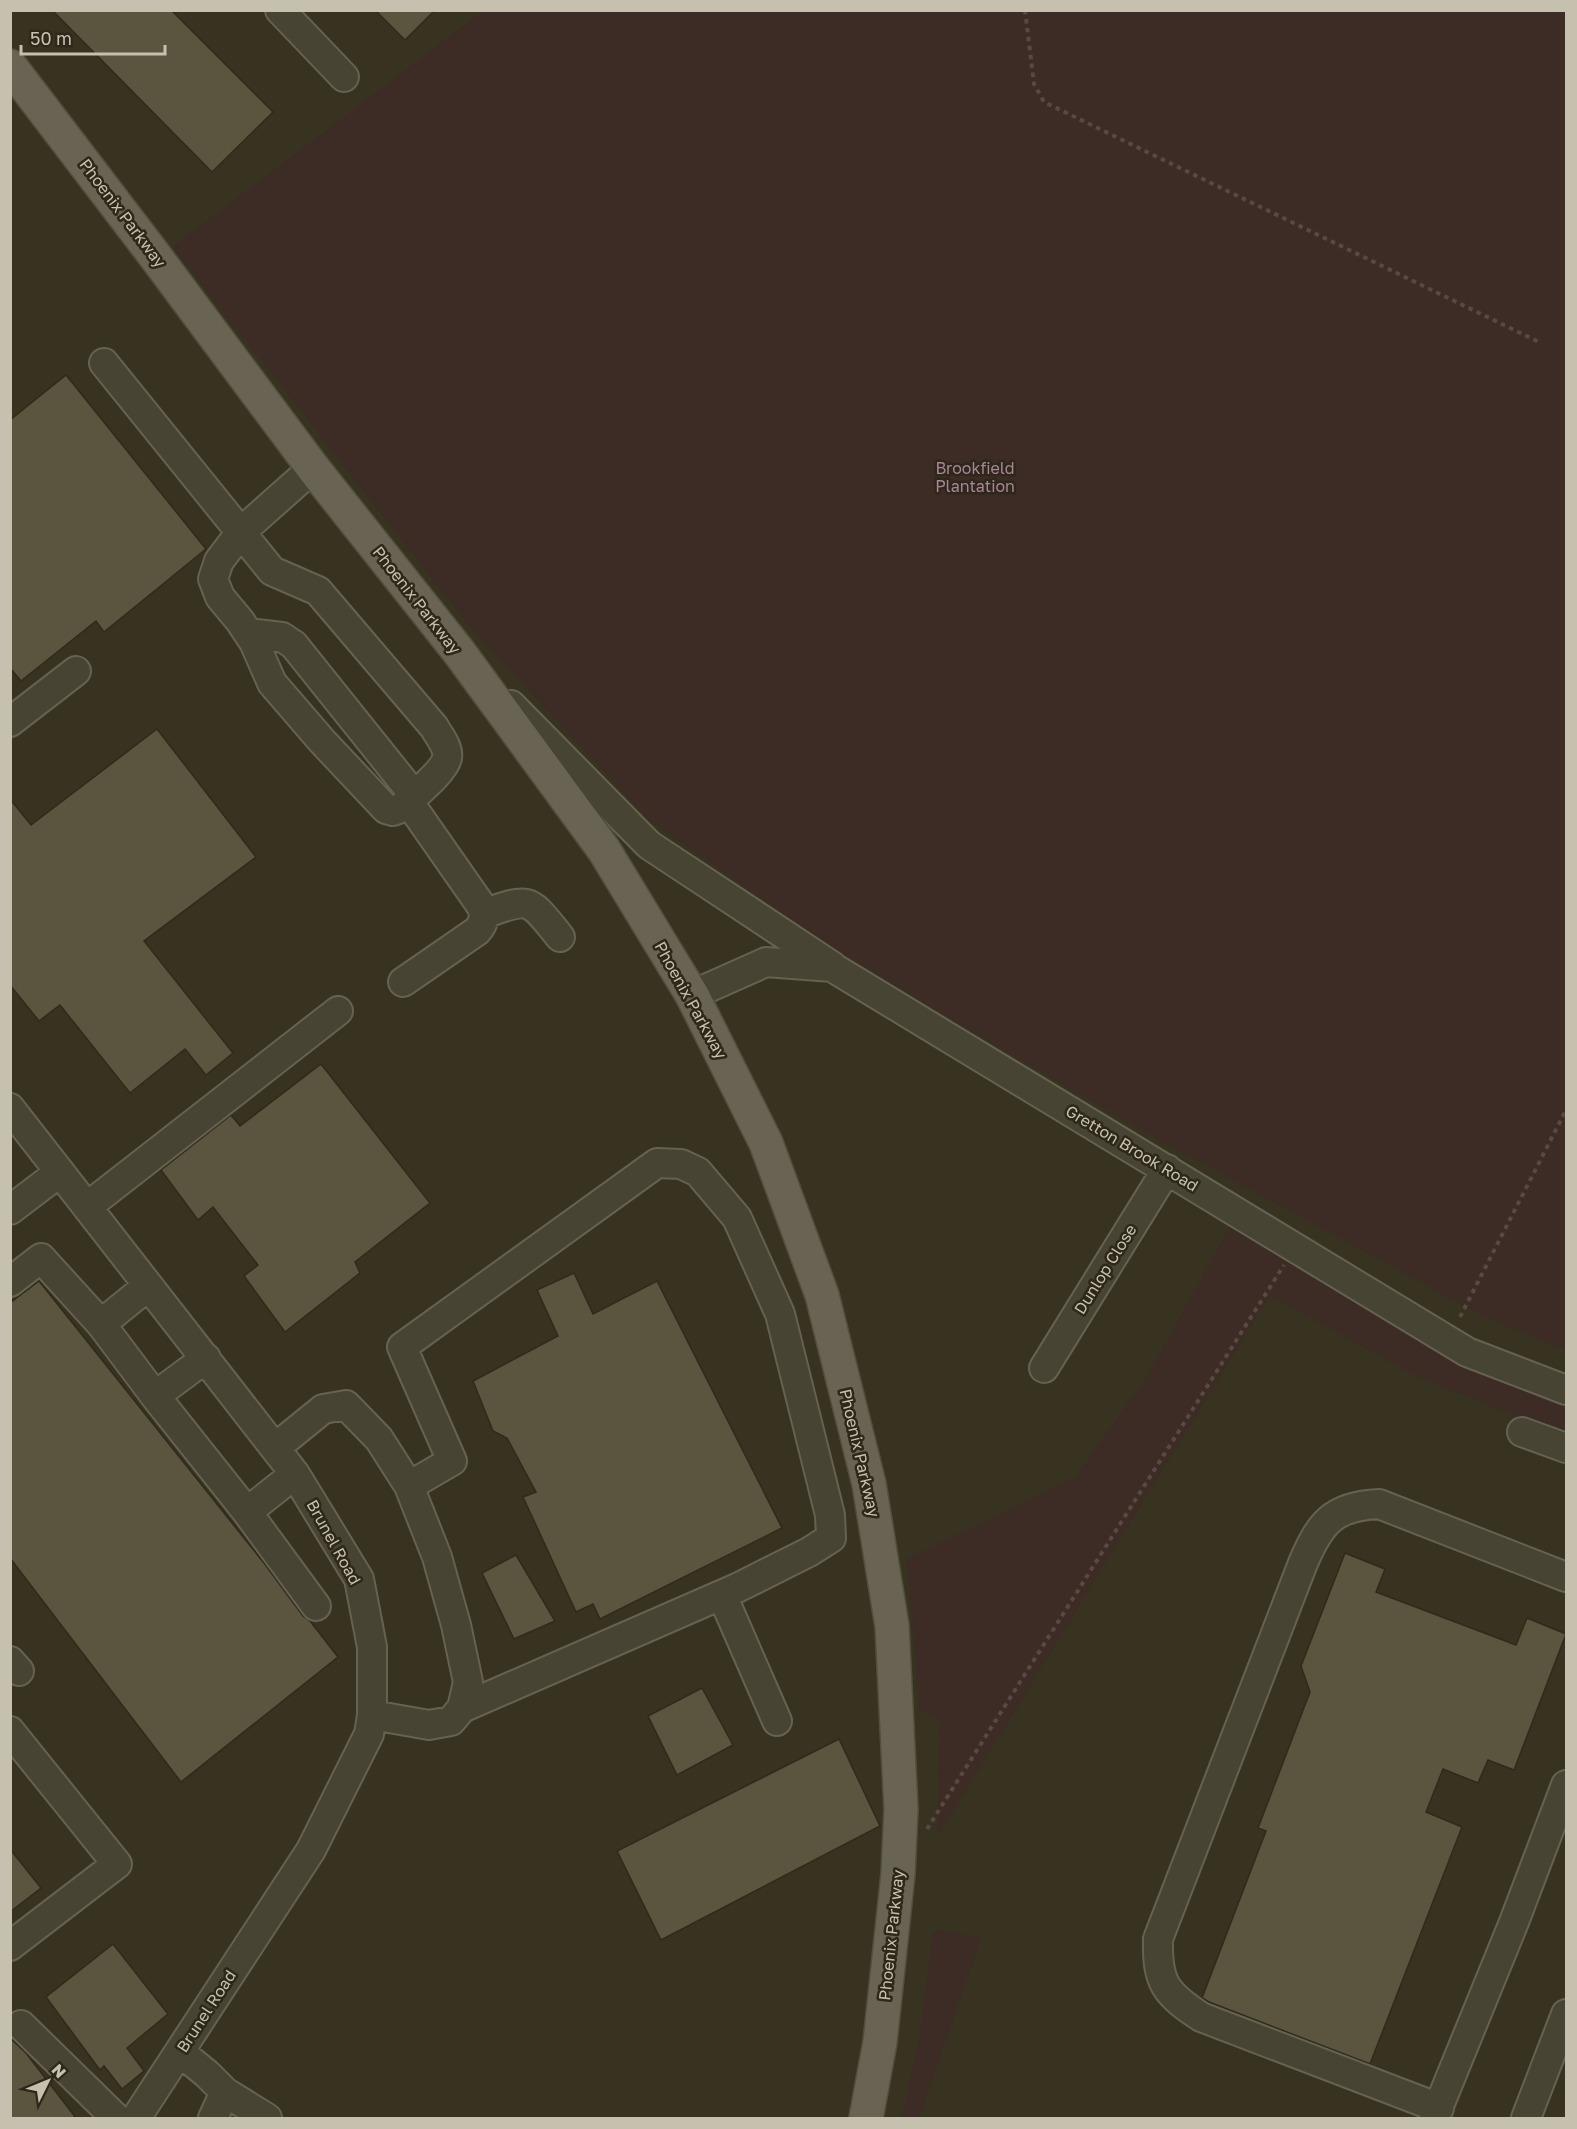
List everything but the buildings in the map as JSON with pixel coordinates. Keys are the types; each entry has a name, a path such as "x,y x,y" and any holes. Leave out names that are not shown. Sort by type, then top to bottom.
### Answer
{"main road":[{"name":"Phoenix Parkway","path":"10,66 313,468 459,652 604,850 692,995 766,1143 822,1295 869,1484 890,1616 901,1809 898,1874 879,2042 866,2118"}],"street":[{"path":"280,10 344,77"},
{"path":"105,363 241,532 272,571 318,591 434,727 444,744 447,756 443,767 401,808 393,811 386,808 322,741 272,683 248,633 220,597 213,579 219,561 241,532 313,468"},
{"path":"248,633 282,637 294,645 411,798 482,907 483,924 477,931 403,982"},
{"path":"459,652 650,845 832,967"},
{"path":"10,722 76,670"},
{"path":"484,914 510,904 523,903 536,907 560,937"},
{"name":"Gretton Brook Road","path":"692,995 766,962 832,967 1467,1352 1566,1390"},
{"path":"88,1206 338,1011"},
{"name":"Brunel Road","path":"10,1108 295,1474 359,1579 372,1647 372,1715 369,1734 311,1850 136,2118"},
{"path":"372,1715 429,1725 451,1721 462,1708 722,1595 786,1564 831,1538 830,1515 780,1314 737,1218 698,1172 681,1164 657,1162 402,1347 452,1461 409,1486"},
{"name":"Dunlop Close","path":"1044,1368 1167,1169"},
{"path":"10,1210 60,1172"},
{"path":"10,1282 42,1258 101,1324 247,1512 316,1606"},
{"path":"101,1324 148,1286"},
{"path":"155,1396 206,1358"},
{"path":"275,1448 323,1409 346,1405 379,1439 409,1486 437,1557 456,1625 468,1682 462,1708"},
{"path":"1522,1432 1566,1448"},
{"path":"247,1512 295,1474"},
{"path":"1566,1577 1379,1504 1357,1505 1334,1516 1316,1534 1158,1939 1158,1965 1164,1983 1180,2003 1201,2017 1437,2113 1566,1785"},
{"path":"722,1595 777,1721"},
{"path":"10,1731 117,1864 10,1946"},
{"path":"1526,2118 1566,2014"},
{"path":"21,2025 116,2118"},
{"path":"180,2052 225,2092 267,2118"},
{"path":"213,2118 225,2092"}],"path":[{"path":"1025,10 1034,84 1044,102 1541,343"},
{"path":"1460,1317 1566,1110"},
{"path":"923,1834 1295,1247"}],"green space":[{"name":"Brookfield Plantation","path":"485,10 1566,11 1566,1350 1487,1318 1149,1134 832,947 648,819 467,623 173,247"},
{"path":"1233,1222 1566,1399 1566,1436 1418,1377 1270,1295 938,1836 940,1719 920,1711 907,1559 1076,1477 1149,1374"},
{"path":"933,1932 981,1937 919,2118 902,2118 920,2034"}]}
